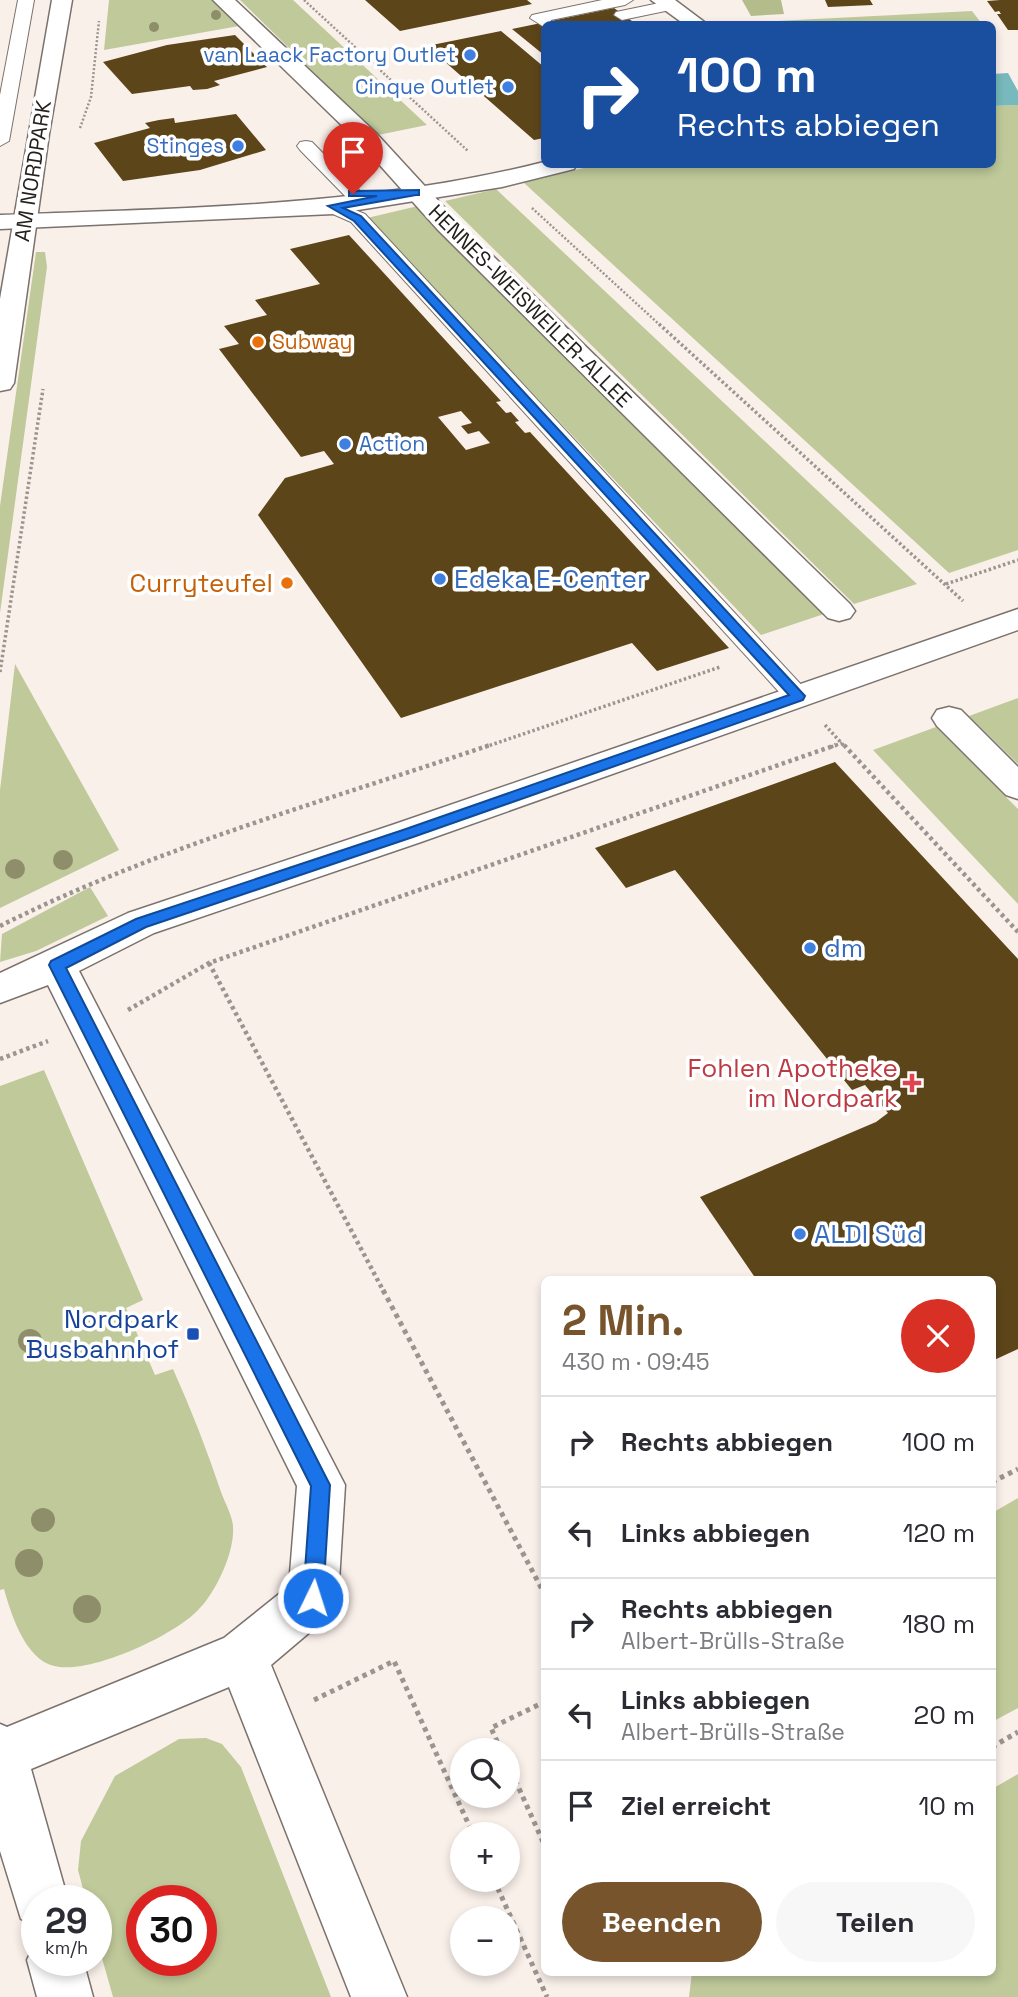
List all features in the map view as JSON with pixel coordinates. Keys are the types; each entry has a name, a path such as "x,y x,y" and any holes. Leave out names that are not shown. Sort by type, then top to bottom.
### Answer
{"street":[{"name":"AM NORDPARK","path":"0,383 17,218 62,0"},
{"name":"HENNES-WEISWEILER-ALLEE","path":"223,0 368,138 416,192 839,611"},
{"path":"665,3 692,21"},
{"path":"0,212 17,218 343,200 502,180 550,168"},
{"path":"0,989 57,965 141,923 395,838 1005,624"},
{"path":"949,718 1018,788"},
{"path":"0,975 57,965"},
{"path":"36,1885 1,1754 242,1656 313,1598 321,1485 57,965"},
{"path":"242,1656 379,1997"},
{"path":"59,1976 65,1997"}],"lane":[{"path":"0,141 26,0"},
{"path":"542,21 538,18 665,3"},
{"path":"306,146 358,218 798,696"}],"path":[{"path":"304,0 945,584 1005,624"},
{"path":"945,584 1018,560"},
{"path":"0,926 56,898 137,865 757,654"},
{"path":"798,696 1018,932"},
{"path":"89,1025 140,1005 209,962 842,743"},
{"path":"209,962 541,1587"},
{"path":"996,1480 1018,1469"},
{"path":"268,1722 394,1661 468,1822"},
{"path":"496,1738 491,1728 541,1703"},
{"path":"996,1744 1018,1732"},
{"path":"520,1791 541,1837"},
{"path":"499,1892 547,1997"}],"green space":[{"path":"109,0 213,0 239,26 104,50"},
{"path":"240,0 293,0 427,125 378,135"},
{"path":"742,0 781,0 784,14 751,16"},
{"path":"972,11 980,21 775,21"},
{"path":"1018,105 1018,550 949,573 523,182 584,168 996,168 996,106"},
{"path":"496,189 917,584 854,604 445,201"},
{"path":"418,206 824,614 761,635 367,218"},
{"path":"36,252 45,252 47,267 0,613 0,506"},
{"path":"15,664 119,850 0,908 0,790"},
{"path":"1018,698 1018,764 969,716"},
{"path":"936,727 1018,809 1018,904 873,750"},
{"path":"90,887 108,916 36,951 0,962 2,934"},
{"path":"44,1070 143,1300 126,1308 155,1375 173,1369 233,1527 231,1549 222,1574 195,1613 167,1633 128,1652 107,1660 69,1667 54,1666 35,1655 21,1634 4,1589 0,1590 0,1086"},
{"path":"1018,1498 1018,1708 996,1720 996,1511"},
{"path":"206,1738 222,1744 241,1767 331,1997 113,1997 107,1976 112,1976 112,1885 82,1885 78,1870 81,1841 115,1776 179,1739"},
{"path":"1018,1774 1018,1997 689,1997 692,1976 996,1976 996,1787"}],"water":[{"path":"1008,73 1018,91 1018,105 996,106 996,74"}],"building":[{"path":"365,0 527,0 532,4 400,31"},
{"path":"825,0 870,0 873,5 828,7"},
{"path":"1018,0 1018,30 1008,30 997,14 1001,14 999,11 995,12 987,1"},
{"path":"614,8 632,21 551,21"},
{"path":"541,23 541,53 512,29"},
{"path":"501,31 541,64 541,139 534,140 427,46"},
{"path":"235,35 267,67 214,81 220,85 207,89 193,90 190,86 132,94 103,62 167,45"},
{"path":"236,114 266,150 200,170 123,181 94,143 150,128 145,123 159,120 174,118 175,123"},
{"path":"349,235 501,401 496,402 506,413 511,412 519,421 515,422 525,433 530,432 729,648 657,671 632,643 401,718 258,515 285,478 334,464 324,451 301,457 219,349 239,344 224,326 267,315 255,300 320,284 290,249","holes":["461,411 472,423 461,426 468,434 479,431 490,443 466,450 438,417"]},
{"path":"835,762 1018,959 1018,1349 996,1359 996,1276 754,1276 700,1197 876,1122 888,1113 865,1085 852,1090 675,870 626,888 595,848"}],"place":[{"name":"van Laack Factory Outlet","path":"470,55"},
{"name":"Cinque Outlet","path":"508,87"},
{"name":"Stinges","path":"238,146"},
{"name":"Subway","path":"258,342"},
{"name":"Action","path":"345,444"},
{"name":"Edeka E-Center","path":"440,579"},
{"name":"Curryteufel","path":"287,583"},
{"name":"dm","path":"810,948"},
{"name":"Fohlen Apotheke im Nordpark","path":"912,1083"},
{"name":"ALDI Süd","path":"800,1234"},
{"name":"Nordpark Busbahnhof","path":"193,1334"}],"route":[{"path":"313,1598 321,1485 57,965 141,923 408,833 798,696 358,218 332,206 416,192 353,194"}]}
